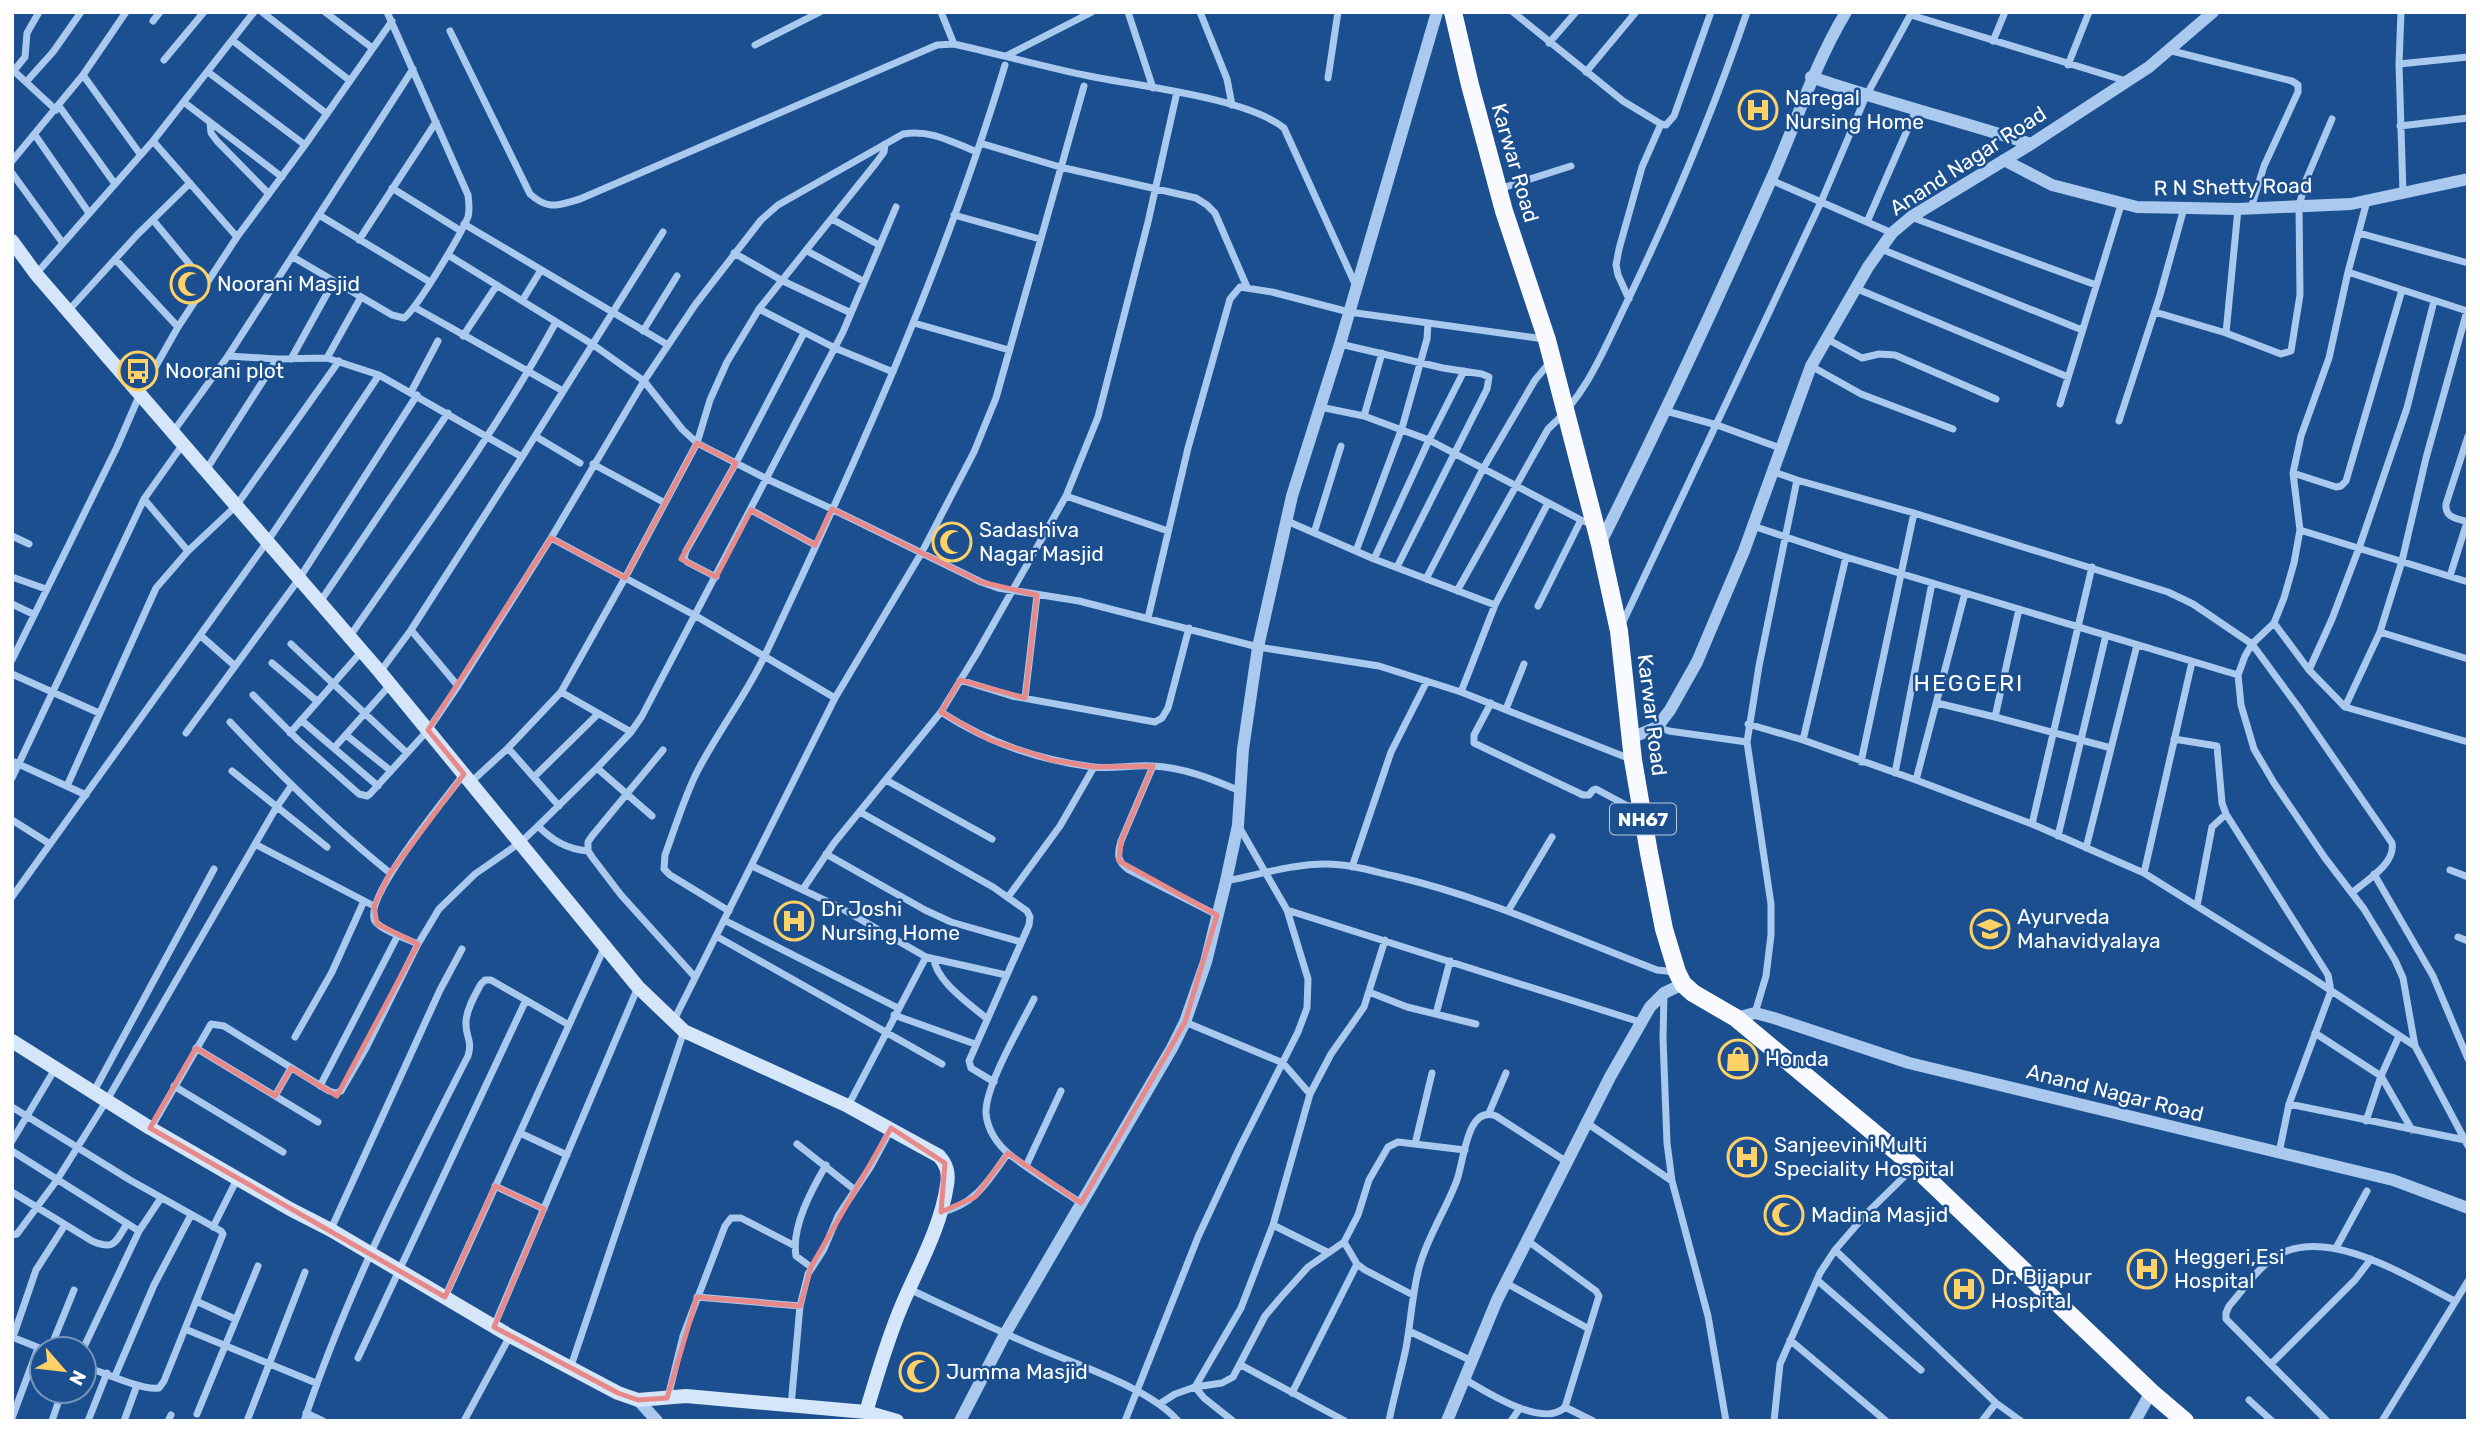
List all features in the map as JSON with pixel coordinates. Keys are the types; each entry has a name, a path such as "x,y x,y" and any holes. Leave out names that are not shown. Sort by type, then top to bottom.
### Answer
{"highway":[{"name":"Karwar Road","path":"1452,12 1498,189 1547,340 1567,413 1588,522 1600,544 1619,631 1633,760 1664,929 1680,978"},
{"path":"1680,978 1693,993 1736,1018 1914,1166 2151,1392 2185,1421"}],"main road":[{"path":"12,242 36,274 350,636 638,987 679,1026 891,1128 939,1156 945,1163 948,1173 941,1212 891,1330 869,1416"},
{"path":"12,1041 150,1128 331,1230 494,1327 618,1394 638,1400 686,1396 791,1406 830,1415 869,1416 897,1421"}],"street":[{"path":"38,12 27,33 25,57 13,72 58,108 115,184"},
{"path":"26,82 53,52 81,12"},
{"path":"12,161 58,108 126,12"},
{"path":"153,21 160,12"},
{"path":"164,60 204,12"},
{"path":"36,274 185,103 254,12"},
{"path":"262,12 349,80"},
{"path":"325,12 371,47"},
{"path":"293,257 399,318 414,307 448,255 469,214 468,195 387,12"},
{"path":"755,45 820,12"},
{"path":"941,12 954,44"},
{"path":"1006,56 1092,12"},
{"path":"1128,12 1153,88"},
{"path":"1200,12 1227,79 1232,105"},
{"path":"1328,78 1338,12"},
{"path":"960,1421 1005,1334 1185,1022 1206,962 1238,825 1243,749 1258,647 1287,521 1437,12"},
{"path":"1513,12 1623,100 1666,125 1674,116 1711,12"},
{"path":"1549,43 1576,12"},
{"path":"1587,72 1636,12"},
{"path":"1457,591 1548,429 1567,413 1586,385 1629,299 1687,171 1747,12"},
{"path":"1600,544 1666,411 1771,180 1811,77 1846,12"},
{"path":"1993,41 2005,12"},
{"path":"2068,65 2089,12"},
{"name":"Anand Nagar Road","path":"1657,727 1697,662 1774,472 1780,448 1811,366 1855,288 1892,233 1911,217 2031,144 2127,81 2213,12"},
{"path":"2401,12 2399,64 2403,193"},
{"path":"1619,631 1821,202 1866,96 1911,13 2068,65 2127,81"},
{"path":"12,660 117,447 140,394 178,327 237,237 306,145 391,21"},
{"path":"450,31 530,194 540,203 552,206 580,199 937,45 954,44 1086,76 1232,105 1275,121 1284,128 1356,286"},
{"path":"232,40 327,114"},
{"path":"2168,50 2292,81 2298,85 2298,92 2245,209 2226,333"},
{"path":"2399,64 2468,57"},
{"path":"729,911 670,875 664,869 663,863 696,775 764,656 914,323 977,152 1004,65"},
{"path":"173,432 228,356 413,69"},
{"path":"208,72 306,145"},
{"path":"83,75 140,154"},
{"path":"1811,77 1866,96 2031,144"},
{"path":"570,1369 695,977 835,698 922,552 974,452 996,398 1084,86"},
{"path":"803,889 826,854 941,712 1066,496 1098,416 1157,188 1177,92"},
{"path":"185,103 282,177"},
{"path":"1867,222 1916,110"},
{"path":"2400,126 2468,118"},
{"path":"2155,312 2226,333 2281,354 2291,351 2300,295 2299,206 2306,180 2332,119"},
{"path":"359,240 436,122"},
{"path":"210,123 211,133 217,142 269,194"},
{"path":"1629,299 1616,265 1642,167 1661,124"},
{"path":"253,695 290,733 359,794 367,796 428,730 551,538 644,381 734,253 761,220 778,205 903,134 930,133 977,152"},
{"path":"35,135 89,213"},
{"path":"153,141 237,237"},
{"path":"980,143 1060,167 1196,198 1215,213 1247,287"},
{"path":"418,944 398,935 373,917 374,906 390,873 467,778 508,748 561,692 697,443 710,400 727,362 760,310 884,152 885,144"},
{"name":"R N Shetty Road","path":"2004,160 2053,185 2121,205 2137,207 2245,209 2351,204 2468,179"},
{"path":"1498,189 1572,166"},
{"path":"12,173 62,242"},
{"path":"1771,180 1892,233"},
{"path":"68,311 190,183"},
{"path":"392,188 541,270 668,345"},
{"path":"2367,201 2329,358 2301,436 2293,472 2300,530 2284,598 2272,625 2255,641 2245,656 2238,675 2241,705 2254,749 2281,794 2383,940 2403,978 2415,1046 2466,1143"},
{"path":"2060,404 2121,205"},
{"path":"150,1128 211,1024 218,1024 329,1091 341,1091 439,909 475,874 521,842 538,826 597,768 631,732 642,716 835,348 896,207"},
{"path":"2119,421 2155,312 2184,207"},
{"path":"319,215 429,282"},
{"path":"954,215 1040,239"},
{"path":"1911,217 2096,285"},
{"path":"832,219 879,245"},
{"path":"153,220 206,284"},
{"path":"380,672 411,630 663,232"},
{"path":"2359,233 2468,263"},
{"path":"1881,249 2082,330"},
{"path":"807,251 863,281"},
{"path":"734,253 783,281 851,313"},
{"path":"448,255 592,344 644,381 682,429 697,443 981,582 1011,590 1079,601 1258,647 1379,666 1461,692 1633,760"},
{"path":"115,259 178,327"},
{"path":"522,301 541,270"},
{"path":"2345,706 2381,632 2467,310 2348,272"},
{"path":"643,331 677,276"},
{"path":"291,359 334,281"},
{"path":"463,336 498,285"},
{"path":"1148,618 1188,448 1230,299 1240,288 1247,287 1349,312 1547,340"},
{"path":"1855,288 2068,377"},
{"path":"2293,472 2336,487 2346,481 2402,290"},
{"path":"327,358 361,297"},
{"path":"2309,670 2359,548 2407,408 2434,300"},
{"path":"414,307 563,391"},
{"path":"760,310 835,348 893,372"},
{"path":"350,636 488,437 556,322"},
{"path":"914,323 1009,351"},
{"path":"1356,551 1402,428 1421,362 1428,323"},
{"path":"716,577 684,558 804,333"},
{"path":"1827,339 1862,358 1879,354 1895,355 1996,399"},
{"path":"186,733 299,579 414,393 438,341"},
{"path":"1340,344 1486,375 1490,382 1397,567"},
{"path":"1364,416 1382,353"},
{"path":"228,356 327,358 339,361 379,375 414,393 522,457"},
{"path":"206,470 277,359"},
{"path":"1426,579 1484,467 1535,380 1552,360"},
{"path":"67,786 156,588 188,551 236,506 339,361"},
{"path":"1811,366 1861,394 1953,429"},
{"path":"1374,559 1464,371"},
{"path":"12,897 201,636 379,375"},
{"path":"1320,407 1364,416 1402,428 1455,452 1588,522 1538,606"},
{"path":"1666,411 1717,425 1780,448"},
{"path":"320,602 448,413"},
{"path":"535,436 580,463"},
{"path":"2450,576 2467,522 2449,516 2445,511 2445,504 2465,454 2468,436"},
{"path":"12,778 15,763 53,692 144,499 183,444"},
{"path":"1314,533 1341,446"},
{"path":"593,464 666,503"},
{"path":"1774,472 2168,592 2255,641 2392,844 2391,855 2352,893"},
{"path":"1755,1013 1766,976 1771,914 1746,742 1797,481"},
{"path":"1066,496 1168,531"},
{"path":"144,499 188,551"},
{"path":"1461,692 1495,605 1548,503"},
{"path":"751,510 816,545"},
{"path":"1861,762 1914,513"},
{"path":"1287,521 1374,559 1495,605"},
{"path":"1753,526 1901,574 2238,675"},
{"path":"2300,530 2468,582"},
{"path":"12,537 29,544"},
{"path":"551,538 696,616 835,698"},
{"path":"1803,740 1846,557"},
{"path":"2032,824 2092,568"},
{"path":"12,577 46,589"},
{"path":"1895,773 1932,583"},
{"path":"1916,780 1965,593"},
{"path":"1026,698 1037,594"},
{"path":"12,604 33,614"},
{"path":"1995,717 2019,609"},
{"path":"2272,625 2309,670 2345,706 2468,742"},
{"path":"960,680 1026,698 1154,722 1162,718 1168,708 1189,628"},
{"path":"411,630 458,686"},
{"path":"2381,632 2468,659"},
{"path":"2058,836 2106,635"},
{"path":"201,636 234,665"},
{"path":"291,643 407,753"},
{"path":"2086,848 2137,645"},
{"path":"290,733 362,651"},
{"path":"2144,873 2192,662"},
{"path":"272,663 317,701"},
{"path":"1506,709 1524,664"},
{"path":"12,674 99,713"},
{"path":"1352,867 1391,752 1427,681"},
{"path":"334,748 390,685"},
{"path":"561,692 631,732"},
{"path":"1490,703 1474,735 1474,743 1583,795 1589,795 1596,789 1643,814"},
{"path":"1937,703 2111,748"},
{"path":"941,712 969,730 1020,751 1052,760 1094,767 1153,766 1180,769 1240,791"},
{"path":"534,777 598,714"},
{"path":"300,720 378,786"},
{"path":"230,722 292,785 390,873"},
{"path":"1748,724 1803,740 1916,780 2032,824 2144,873 2415,1046"},
{"path":"1631,738 1657,727 1746,742"},
{"path":"346,735 391,771"},
{"path":"2174,738 2217,746 2222,803 2226,814 2328,975 2331,991 2289,1104 2279,1153"},
{"path":"508,748 559,806"},
{"path":"663,750 592,836 588,842 588,851 629,904 695,977"},
{"path":"15,763 86,795"},
{"path":"1153,766 1121,841 1117,854 1119,861 1129,870 1217,915"},
{"path":"1008,897 1060,826 1094,767"},
{"path":"597,768 652,817"},
{"path":"232,771 327,847"},
{"path":"886,780 992,839"},
{"path":"13,1236 57,1180 107,1100 276,808 292,785"},
{"path":"860,811 1008,897 1023,907 1030,917 1029,925 975,1044 970,1065 995,1082"},
{"path":"2197,906 2209,834 2216,821 2226,814"},
{"path":"12,820 50,844"},
{"path":"1125,1421 1198,1237 1307,1008 1308,979 1287,910 1238,825"},
{"path":"538,826 559,844 588,851"},
{"path":"1508,911 1552,837"},
{"path":"255,844 374,906"},
{"path":"826,854 943,918 1020,942"},
{"path":"1226,881 1306,864 1352,867 1417,882 1508,911 1680,978 1650,1007 1640,1022 1506,1283 1447,1421"},
{"path":"752,866 803,889 930,958 1006,975"},
{"path":"93,1093 214,869"},
{"path":"2450,870 2468,877"},
{"path":"2374,874 2433,976 2468,1059"},
{"path":"295,1037 332,972 363,901"},
{"path":"1287,910 1640,1022"},
{"path":"724,920 896,1011 975,1044"},
{"path":"320,1086 398,935"},
{"path":"716,936 942,1064"},
{"path":"2458,937 2468,941"},
{"path":"1195,1387 1241,1308 1273,1225 1310,1094 1331,1054 1364,1007 1385,940"},
{"path":"444,1297 606,946"},
{"path":"331,1230 440,990 462,949"},
{"path":"848,1106 896,1011 930,958"},
{"path":"930,958 940,975 986,1017"},
{"path":"1436,1014 1450,961"},
{"path":"323,1421 305,1417 316,1383 369,1253 468,1056 471,1039 466,1019 481,984 491,980 569,1025"},
{"path":"494,1327 638,987"},
{"path":"1369,992 1407,1007 1476,1024"},
{"path":"1664,993 1667,1143 1672,1181 1707,1316 1726,1421"},
{"path":"1034,999 995,1082 986,1110 987,1121 993,1136 1008,1153 1081,1203"},
{"path":"358,1358 526,1000"},
{"name":"Anand Nagar Road","path":"1736,1018 1755,1013 1774,1017 1909,1063 2393,1180 2468,1208"},
{"path":"1185,1022 1283,1063 1310,1094"},
{"path":"2315,1033 2381,1076 2412,1130"},
{"path":"2365,1121 2399,1036"},
{"path":"195,1048 318,1122"},
{"path":"275,1096 291,1068"},
{"path":"12,1141 55,1069"},
{"path":"1415,1144 1432,1073"},
{"path":"1489,1113 1506,1073"},
{"path":"174,1086 283,1152"},
{"path":"1026,1166 1060,1091"},
{"path":"2289,1104 2466,1143"},
{"path":"12,1107 76,1148 222,1231 222,1239 159,1388 152,1390 98,1370"},
{"path":"1389,1421 1409,1331 1419,1267 1433,1229 1453,1190 1467,1139 1476,1121 1482,1114 1489,1113 1567,1162"},
{"path":"1587,1123 1672,1181"},
{"path":"791,1406 800,1306 811,1267 824,1249 838,1216 871,1166 891,1128"},
{"path":"520,1133 566,1156"},
{"path":"1161,1403 1175,1394 1195,1387 1222,1383 1233,1377 1265,1316 1308,1267 1344,1242 1358,1214 1369,1180 1388,1147 1398,1142 1465,1150"},
{"path":"797,1144 855,1190"},
{"path":"12,1151 139,1231"},
{"path":"941,1212 954,1209 975,1197 1008,1153"},
{"path":"811,1267 796,1256 795,1246 806,1202 826,1165"},
{"path":"1774,1421 1780,1364 1817,1280 1835,1250 1914,1166"},
{"path":"213,1227 237,1178"},
{"path":"495,1186 544,1209"},
{"path":"2336,1248 2367,1191"},
{"path":"12,1192 92,1241 105,1246 114,1243 127,1224"},
{"path":"90,1335 139,1231 161,1198"},
{"path":"115,1376 154,1284 191,1215"},
{"path":"667,1398 683,1336 730,1219 741,1217 795,1246"},
{"path":"13,1337 36,1270 65,1225"},
{"path":"1273,1225 1327,1252"},
{"path":"1465,1380 1520,1408 1550,1414 1558,1413 1565,1407 1599,1296 1596,1291 1528,1241"},
{"path":"1344,1242 1357,1264 1413,1295"},
{"path":"2328,1421 2230,1324 2226,1313 2229,1306 2276,1256 2290,1249 2336,1248 2371,1259 2455,1301"},
{"path":"1835,1250 1996,1403 2021,1421"},
{"path":"2271,1364 2355,1280 2371,1259"},
{"path":"1292,1393 1357,1264"},
{"path":"197,1414 258,1266"},
{"path":"247,1421 305,1272"},
{"path":"1817,1280 1921,1370"},
{"path":"2382,1421 2468,1281"},
{"path":"1506,1283 1589,1329"},
{"path":"909,1289 1138,1391 1161,1403 1178,1421"},
{"path":"56,1335 74,1290"},
{"path":"697,1297 800,1306"},
{"path":"196,1301 235,1319"},
{"path":"185,1329 316,1383"},
{"path":"1409,1331 1473,1361"},
{"path":"464,1421 510,1336"},
{"path":"1790,1339 1886,1421"},
{"path":"1241,1365 1345,1421"},
{"path":"88,1421 107,1373"},
{"path":"12,1418 28,1379"},
{"path":"124,1421 136,1385"},
{"path":"1195,1387 1203,1398 1233,1421"},
{"path":"2135,1421 2151,1392"},
{"path":"638,1400 657,1421"},
{"path":"2249,1401 2272,1421"},
{"path":"1982,1421 1996,1403"},
{"path":"1565,1407 1593,1421"},
{"path":"1511,1421 1520,1408"}],"highlighted area":[{"path":"697,443 736,463 681,559 716,577 751,510 815,545 832,509 981,582 1037,595 1025,698 960,680 941,712 990,740 1052,760 1094,767 1153,766 1121,841 1119,861 1217,915 1185,1022 1081,1203 1008,1153 975,1197 941,1212 945,1163 891,1128 811,1267 800,1306 697,1297 667,1398 638,1400 618,1393 494,1327 544,1209 495,1186 445,1297 150,1128 196,1048 275,1096 291,1068 337,1096 418,944 377,924 374,906 390,873 464,774 428,730 551,538 625,578"}],"place":[{"name":"Naregal Nursing Home","path":"1758,110"},
{"name":"Noorani Masjid","path":"190,284"},
{"name":"Noorani plot","path":"138,371"},
{"name":"Sadashiva Nagar Masjid","path":"952,542"},
{"name":"Dr Joshi Nursing Home","path":"794,921"},
{"name":"Ayurveda Mahavidyalaya","path":"1990,929"},
{"name":"Honda","path":"1738,1059"},
{"name":"Sanjeevini Multi Speciality Hospital","path":"1747,1157"},
{"name":"Madina Masjid","path":"1784,1215"},
{"name":"Heggeri,Esi Hospital","path":"2147,1269"},
{"name":"Dr. Bijapur Hospital","path":"1964,1289"},
{"name":"Jumma Masjid","path":"919,1372"}],"district":[{"name":"HEGGERI","path":"1969,683"}]}
